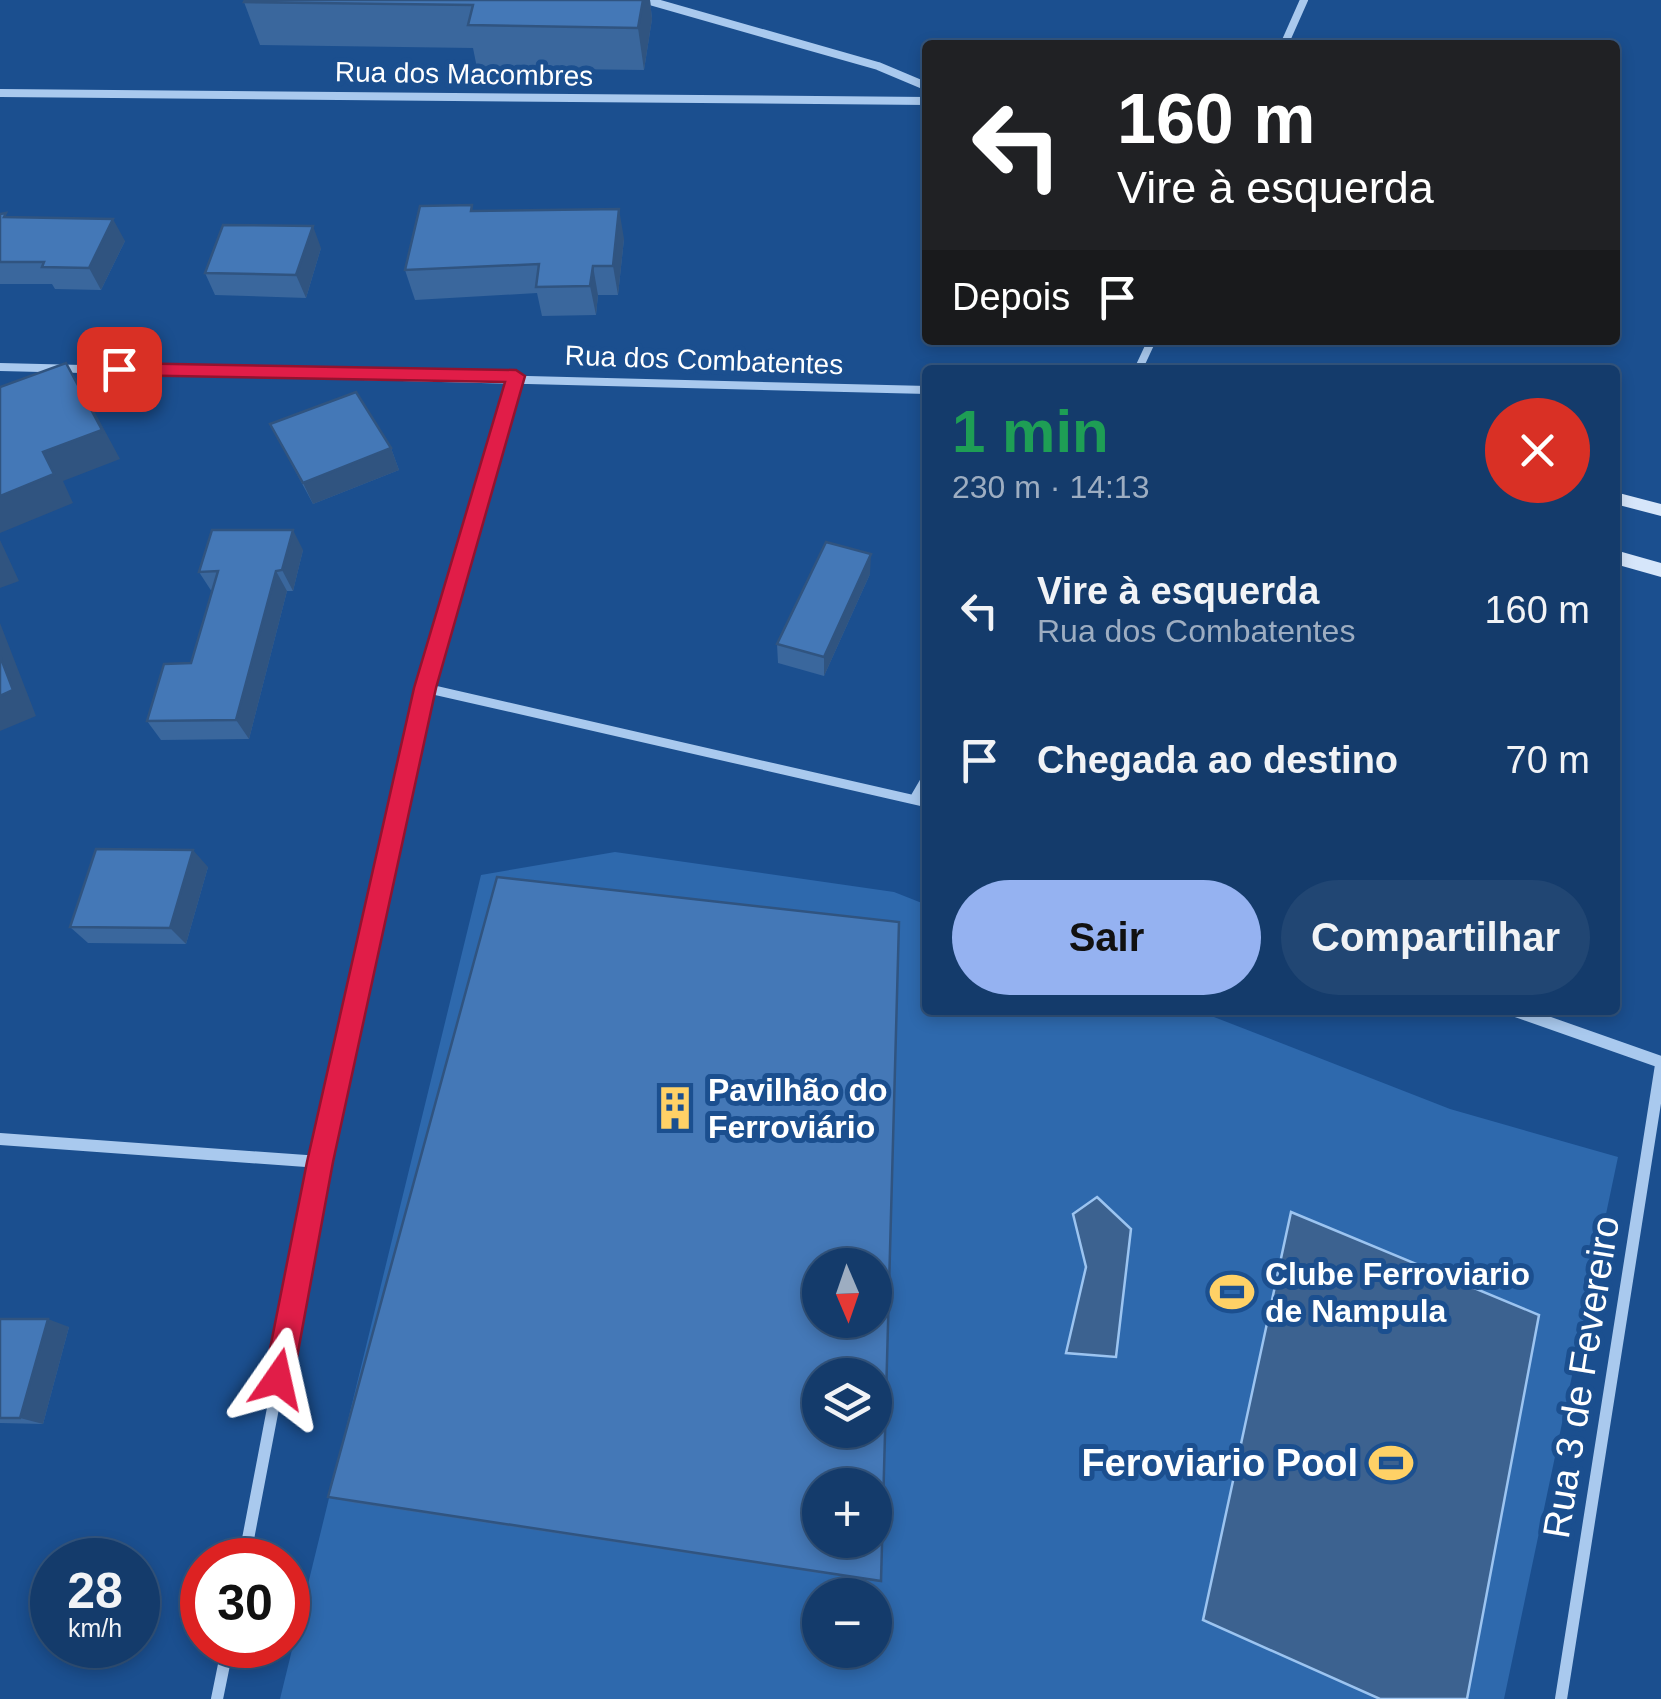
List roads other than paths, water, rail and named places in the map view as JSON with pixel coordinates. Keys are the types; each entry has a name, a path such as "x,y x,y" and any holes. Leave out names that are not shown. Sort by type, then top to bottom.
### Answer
{"main road":[{"path":"1620,499 1661,510"},
{"path":"1620,558 1661,570"}],"street":[{"path":"646,0 878,66 922,84"},
{"path":"1286,40 1304,0"},
{"name":"Rua dos Macombres","path":"0,92 922,101"},
{"name":"Rua dos Combatentes","path":"0,367 516,376 922,390"},
{"path":"248,1538 320,1162 425,688 516,376"},
{"path":"425,688 922,802"},
{"path":"914,799 922,785"},
{"path":"1526,1015 1661,1064"},
{"name":"Rua 3 de Fevereiro","path":"1561,1699 1661,1064"},
{"path":"0,1139 320,1162"},
{"path":"217,1699 223,1668"}],"place":[{"name":"Pavilhão do Ferroviário","path":"675,1108"},
{"name":"Clube Ferroviario de Nampula","path":"1232,1292"},
{"name":"Feroviario Pool","path":"1391,1463"}]}
